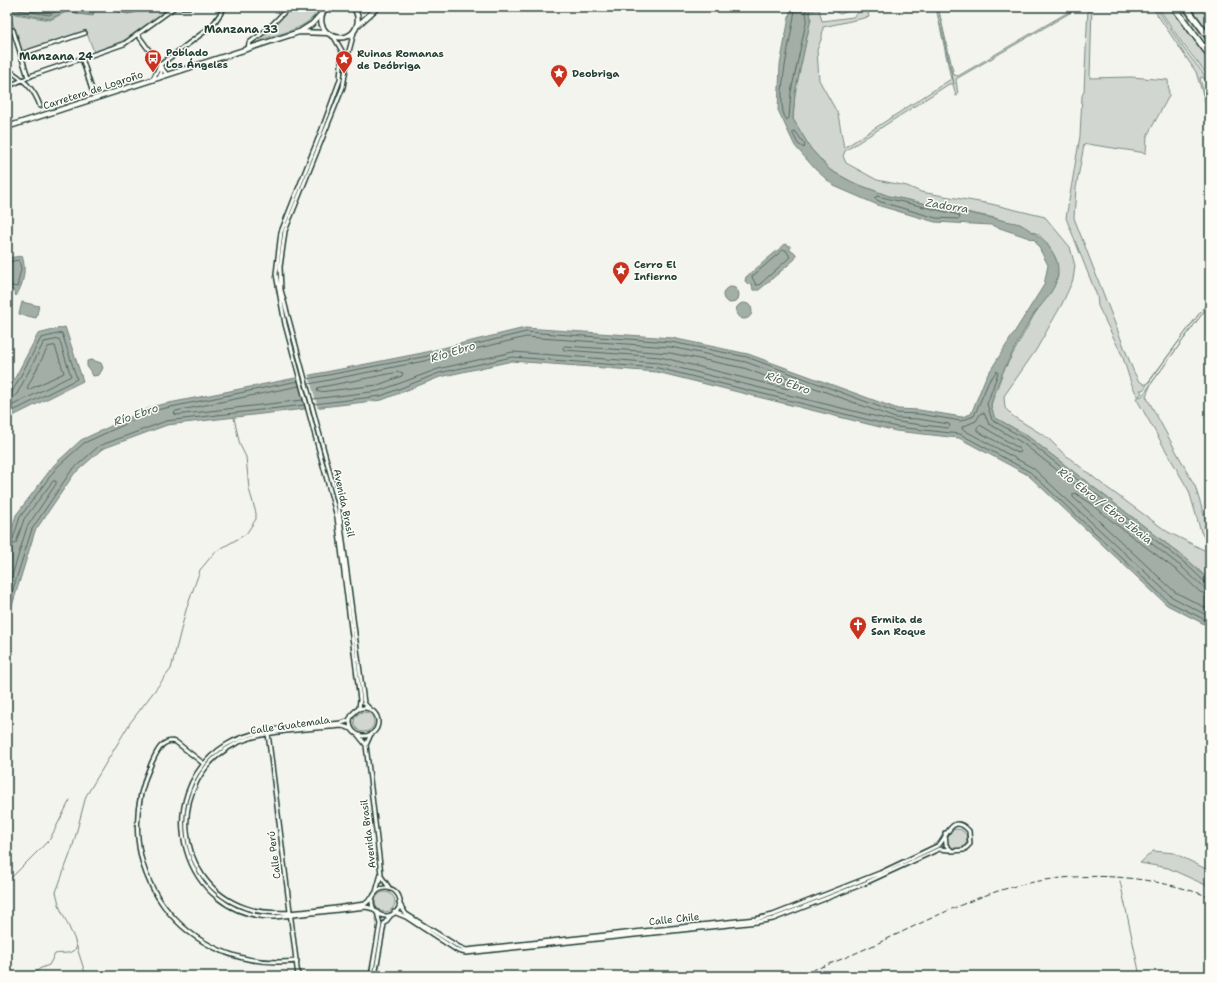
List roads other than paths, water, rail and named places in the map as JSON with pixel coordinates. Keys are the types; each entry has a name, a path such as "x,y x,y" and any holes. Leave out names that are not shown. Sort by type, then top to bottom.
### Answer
{"highway":[{"path":"1174,7 1210,56"},
{"path":"1186,7 1210,39"}],"main road":[{"path":"356,27 358,20 354,8 373,7"},
{"path":"324,9 322,23 327,33 334,37 346,37 378,7"},
{"name":"Carretera de Logroño","path":"7,126 299,32 312,24 324,9"},
{"name":"Carretera de Logroño","path":"299,32 313,31 327,33"}],"street":[{"path":"7,87 28,77 115,48 138,35 177,7 189,7"},
{"path":"153,80 160,65 212,26 225,7"},
{"path":"248,49 248,43 268,29 289,7"},
{"path":"324,129 343,87 348,52 356,27"},
{"path":"7,32 13,30 28,77"},
{"path":"21,54 85,33"},
{"path":"138,35 167,75"},
{"path":"324,129 340,80 342,51 334,37"},
{"path":"82,58 92,90"},
{"path":"159,78 161,74 160,65"},
{"path":"7,69 23,79 36,96 40,106"},
{"name":"Avenida Brasil","path":"324,129 285,231 281,254 281,290 292,338 338,503 359,676"},
{"path":"359,676 364,703 376,714 378,723 377,728 371,734 366,745 350,725 352,716 359,708 360,703 359,676"},
{"path":"354,712 361,709 372,711"},
{"name":"Calle Guatemala","path":"352,716 348,721 341,723 268,733 233,745 221,753 205,769 195,784 189,800 186,819 187,839 192,857 203,876 214,889 226,899 255,911 272,914 290,914 365,904 373,897"},
{"name":"Calle Guatemala","path":"352,729 350,727 342,726 251,734 234,741 219,750 204,764 191,786 183,812 184,841 194,869 210,890 232,906 261,916 366,907 374,909"},
{"name":"Calle Perú","path":"268,733 298,976"},
{"path":"358,735 367,736 371,734"},
{"path":"204,764 176,742 168,741 160,747 148,770 139,799 137,826 141,858 152,886 162,905 176,921 210,947 228,954 254,961 273,963 297,961"},
{"name":"Avenida Brasil","path":"366,745 381,874 376,892"},
{"path":"958,825 966,828 970,835 970,844 964,850 952,851 946,845 945,833 950,827 958,825"},
{"name":"Calle Chile","path":"399,903 406,914 459,948 466,950 756,919 773,915 880,873 936,847 942,842 945,833"},
{"name":"Calle Chile","path":"393,913 406,917 463,953 769,920 876,878 939,849 952,851"},
{"name":"Avenida Brasil","path":"381,874 390,889"},
{"path":"375,976 384,924 393,913 399,903 397,894 390,889 383,889 376,892 373,897 374,909 384,916 393,913"},
{"path":"371,976 380,924 377,912"}],"water":[{"path":"10,7 94,7 93,15 78,14 70,9 50,19 16,13"},
{"path":"112,7 145,7 137,12 124,13"},
{"path":"791,7 809,7 811,18 795,93 793,119 811,149 830,170 854,183 889,196 1020,224 1037,235 1051,250 1058,267 1058,276 1054,287 1034,314 1002,373 992,398 991,405 994,417 1026,435 1189,561 1210,581 1210,627 1167,605 1028,475 959,438 896,431 657,372 512,361 440,377 382,400 167,425 102,449 74,474 35,531 11,609 7,616 7,544 16,515 54,465 81,440 154,406 422,353 525,328 672,338 748,354 898,409 919,410 962,417 971,414 985,379 1044,285 1048,265 1035,240 991,225 935,222 880,206 834,186 815,169 795,146 778,110 780,65"},
{"path":"785,244 790,246 790,251 793,251 796,254 795,259 759,290 753,290 752,284 748,284 745,281 746,277"},
{"path":"22,256 24,277 16,296 14,291 7,288 7,258"},
{"path":"731,287 737,289 739,295 737,301 731,303 725,301 723,295 725,289"},
{"path":"22,302 39,306 36,318 19,314"},
{"path":"744,303 750,305 752,311 750,317 744,319 738,317 736,311 738,305"},
{"path":"65,327 83,381 7,419 7,393 38,334"},
{"path":"92,360 101,363 103,368 99,375 93,376 87,366 87,361"}],"waterway":[{"path":"86,976 74,938 60,908 56,892 72,849 86,796 130,723 171,669 186,610 200,570 215,552 246,534 256,519 256,513 249,489 246,457 240,445 234,418"},
{"path":"7,882 50,839 70,800"},
{"path":"1120,881 1140,976"},
{"path":"33,976 39,969 49,965 55,954 69,953 77,947"}],"railway":[{"path":"794,976 842,959 981,897 1037,881 1096,876 1125,878 1182,888 1210,897"}],"place":[{"name":"Poblado Los Ángeles","path":"153,73"},
{"name":"Ruinas Romanas de Deóbriga","path":"344,74"},
{"name":"Deobriga","path":"559,88"},
{"name":"Cerro El Infierno","path":"621,285"},
{"name":"Ermita de San Roque","path":"858,640"}],"district":[{"name":"Manzana 33","path":"241,29"},
{"name":"Manzana 24","path":"56,56"}],"water label":[{"name":"Zadorra","path":"947,206"},
{"name":"Río Ebro","path":"453,352"},
{"name":"Río Ebro","path":"788,383"},
{"name":"Río Ebro","path":"136,415"},
{"name":"Río Ebro / Ebro Ibaia","path":"1105,506"}]}
